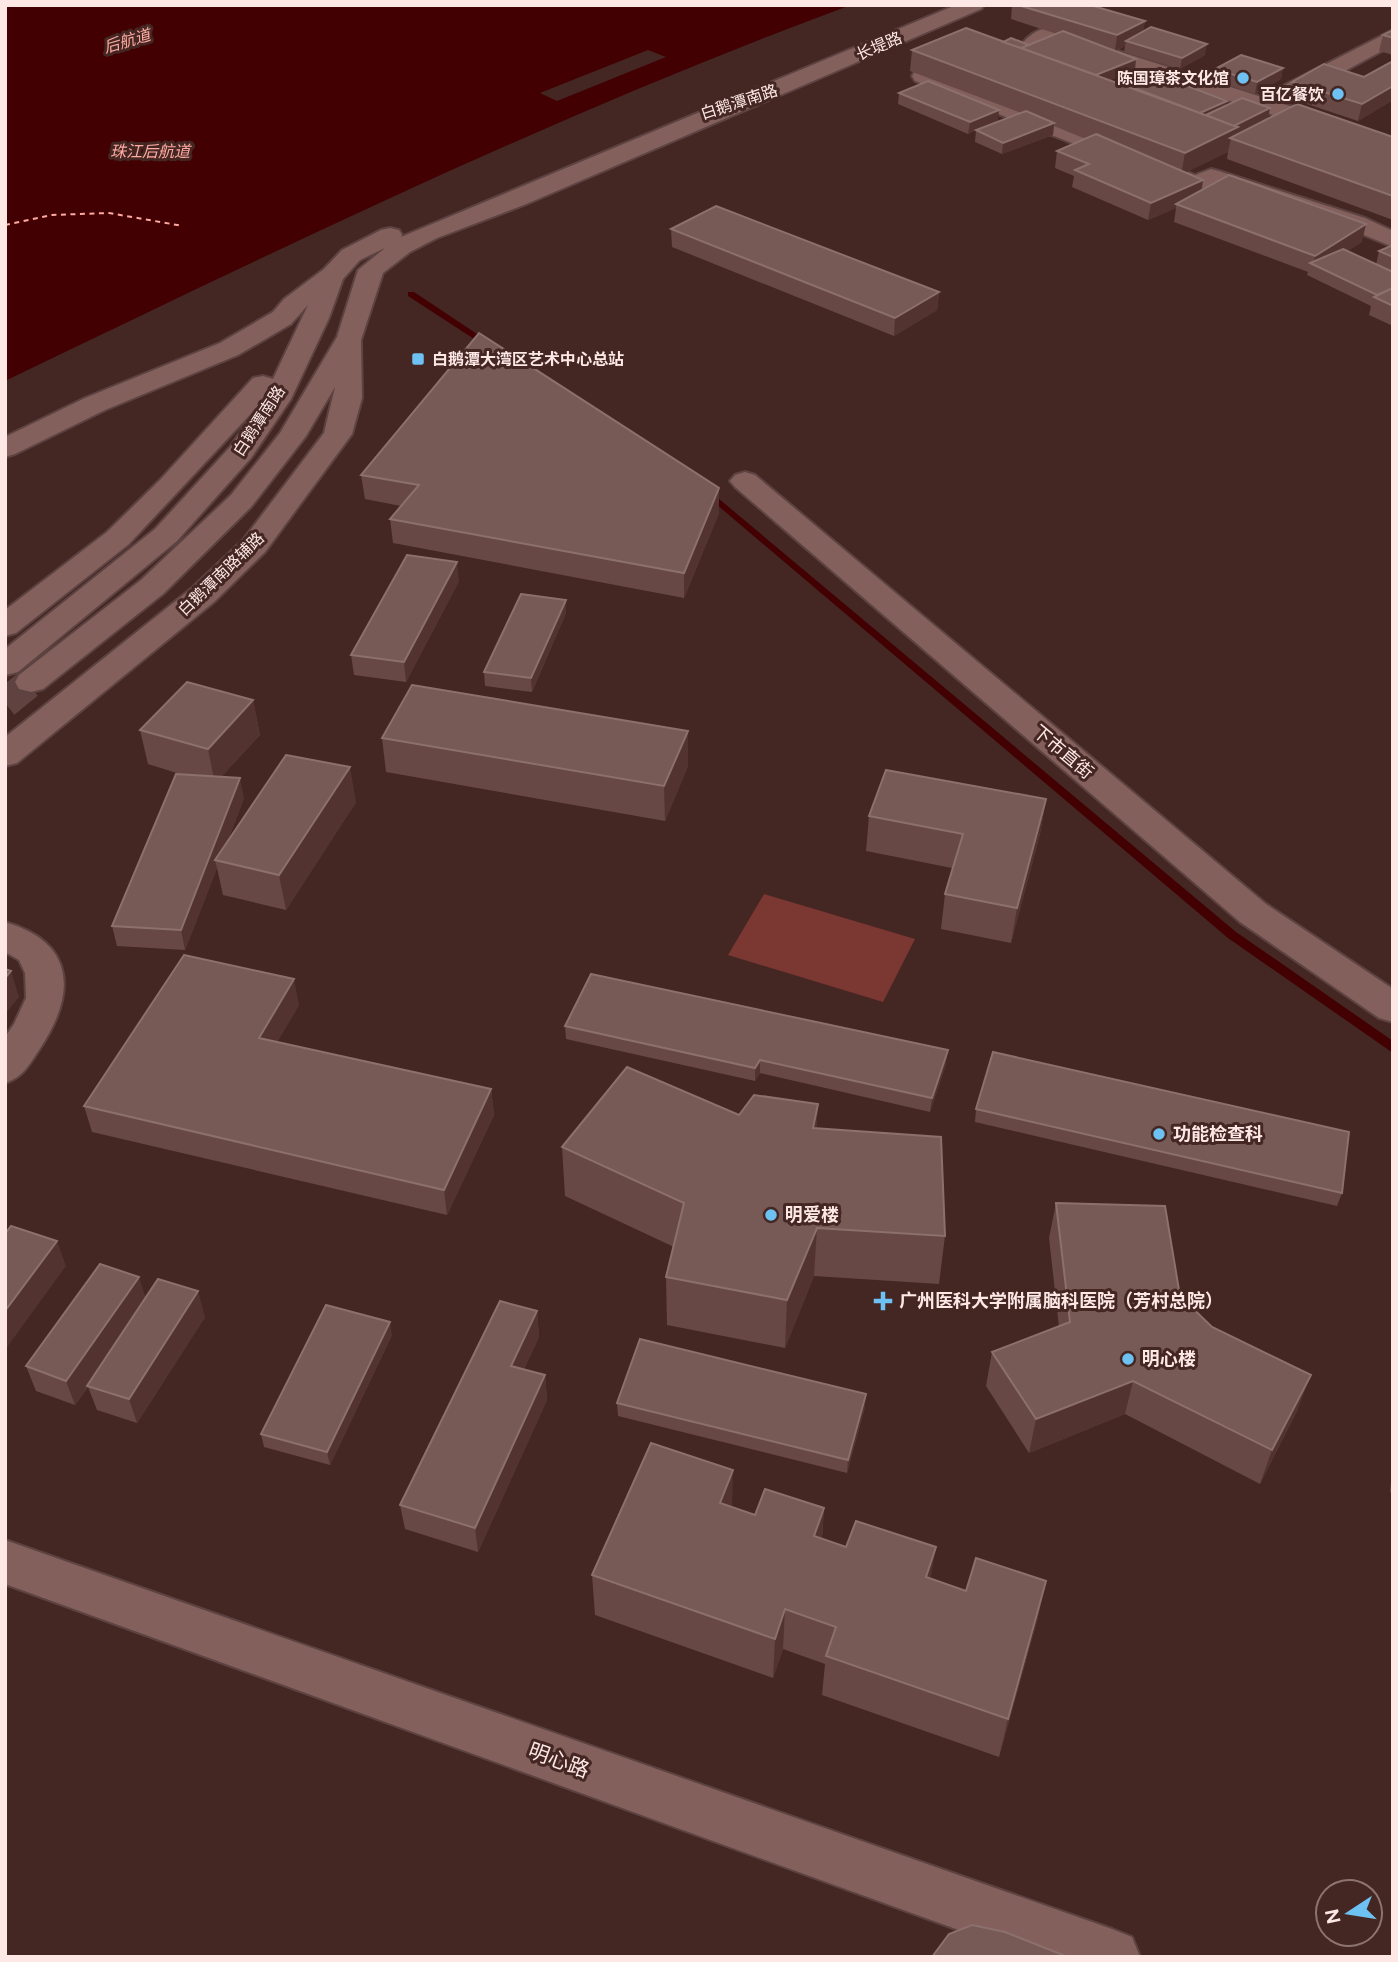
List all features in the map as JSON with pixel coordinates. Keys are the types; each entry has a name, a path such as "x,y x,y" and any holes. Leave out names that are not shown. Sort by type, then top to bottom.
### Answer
{"street":[{"name":"长堤路","path":"785,87 974,5"},
{"path":"1033,44 1046,34 1393,147"},
{"path":"1265,105 1393,36"},
{"path":"923,76 1196,184 1211,176 1356,223 1393,240"},
{"name":"白鹅潭南路","path":"6,665 166,535 241,452 277,399 331,277 351,255 398,231 682,121 785,87"},
{"name":"白鹅潭南路","path":"31,682 152,587 241,501 292,436 350,337 371,270 401,247 428,233 516,200 785,87"},
{"path":"1364,138 1393,120"},
{"path":"5,448 95,404 229,349 282,318 293,304 336,272"},
{"path":"5,626 118,538 170,486 307,336"},
{"name":"白鹅潭南路辅路","path":"5,755 193,603 254,546 338,434 348,398 350,337"},
{"name":"下市直街","path":"745,481 1253,913 1393,1007"},
{"path":"5,935 35,952 44,973 46,998 32,1030 5,1068"},
{"name":"明心路","path":"5,1562 1112,1957"}],"shaded area":[{"path":"764,894 915,939 883,1002 728,955"}],"water":[{"name":"珠江后航道","path":"5,5 851,5 743,46 529,136 318,231 5,381"}],"pier":[{"path":"648,50 666,57 557,101 540,93"}],"building":[{"path":"1018,5 1090,5 1145,21 1117,35"},
{"path":"1151,27 1207,44 1182,58 1126,41"},
{"path":"966,28 1238,127 1185,153 912,50"},
{"path":"1393,30 1393,38 1383,35"},
{"path":"1063,31 1136,59 1096,75 1021,48"},
{"path":"1011,38 1029,45 1021,48 1003,42"},
{"path":"1241,55 1283,68 1257,82 1215,69"},
{"path":"1393,61 1393,86 1362,104 1292,82 1324,64 1364,77"},
{"path":"1145,70 1227,101 1200,113 1118,82"},
{"path":"928,81 999,110 970,122 899,93"},
{"path":"1242,98 1270,108 1234,126 1206,115"},
{"path":"1297,104 1393,137 1393,196 1230,138"},
{"path":"1026,111 1054,123 1003,143 976,130"},
{"path":"1096,134 1203,180 1151,203 1075,170 1089,164 1057,151"},
{"path":"1229,175 1366,224 1315,256 1176,204"},
{"path":"716,206 939,292 895,318 671,229"},
{"path":"1393,245 1393,257 1379,251"},
{"path":"1343,249 1393,272 1393,288 1377,295 1310,263"},
{"path":"1393,288 1393,306 1374,297"},
{"path":"479,333 719,488 684,573 390,519 419,485 361,475"},
{"path":"407,555 457,562 404,662 351,655"},
{"path":"521,594 566,600 531,678 484,672"},
{"path":"187,682 253,700 208,749 140,730"},
{"path":"412,685 688,731 664,786 382,738"},
{"path":"286,755 350,767 279,875 215,860"},
{"path":"886,770 1046,799 1017,908 945,894 963,834 869,816"},
{"path":"176,774 240,778 181,930 112,926"},
{"path":"184,955 294,979 259,1038 491,1089 444,1190 84,1106"},
{"path":"591,974 948,1050 932,1098 760,1060 755,1068 565,1026"},
{"name":"功能检查科","path":"993,1052 1349,1132 1342,1193 976,1109"},
{"name":"明爱楼","path":"627,1067 739,1115 754,1095 818,1104 813,1128 941,1137 945,1236 817,1228 787,1300 666,1277 684,1203 562,1147"},
{"name":"明心楼","path":"1056,1203 1165,1206 1180,1296 1212,1327 1311,1375 1272,1450 1133,1381 1036,1419 992,1352 1070,1322"},
{"path":"11,1226 57,1241 5,1311 5,1234"},
{"path":"100,1264 139,1277 66,1381 26,1366"},
{"path":"158,1279 198,1291 129,1399 87,1386"},
{"path":"500,1301 537,1311 511,1366 545,1375 475,1528 400,1505"},
{"path":"326,1305 390,1322 327,1452 261,1434"},
{"path":"640,1339 866,1394 848,1460 617,1403"},
{"path":"651,1443 733,1470 720,1503 755,1515 765,1489 824,1508 814,1536 846,1547 856,1521 936,1547 926,1577 966,1591 976,1558 1046,1581 1008,1719 826,1656 836,1627 785,1609 775,1639 592,1575"},
{"path":"972,1925 1005,1932 1068,1957 932,1957 949,1934"}],"waterway":[{"path":"411,294 491,346"},
{"path":"706,491 1232,935 1393,1048"}],"ferry route":[{"path":"5,225 52,215 109,213 183,226"}],"tunnel":[{"path":"5,703 31,682"}],"place":[{"name":"陈国璋茶文化馆","path":"1243,78"},
{"name":"百亿餐饮","path":"1338,94"},
{"name":"白鹅潭大湾区艺术中心总站","path":"418,359"},
{"name":"功能检查科","path":"1159,1134"},
{"name":"明爱楼","path":"771,1215"},
{"name":"广州医科大学附属脑科医院（芳村总院）","path":"883,1301"},
{"name":"明心楼","path":"1128,1359"}],"water label":[{"name":"后航道","path":"127,41"}]}
